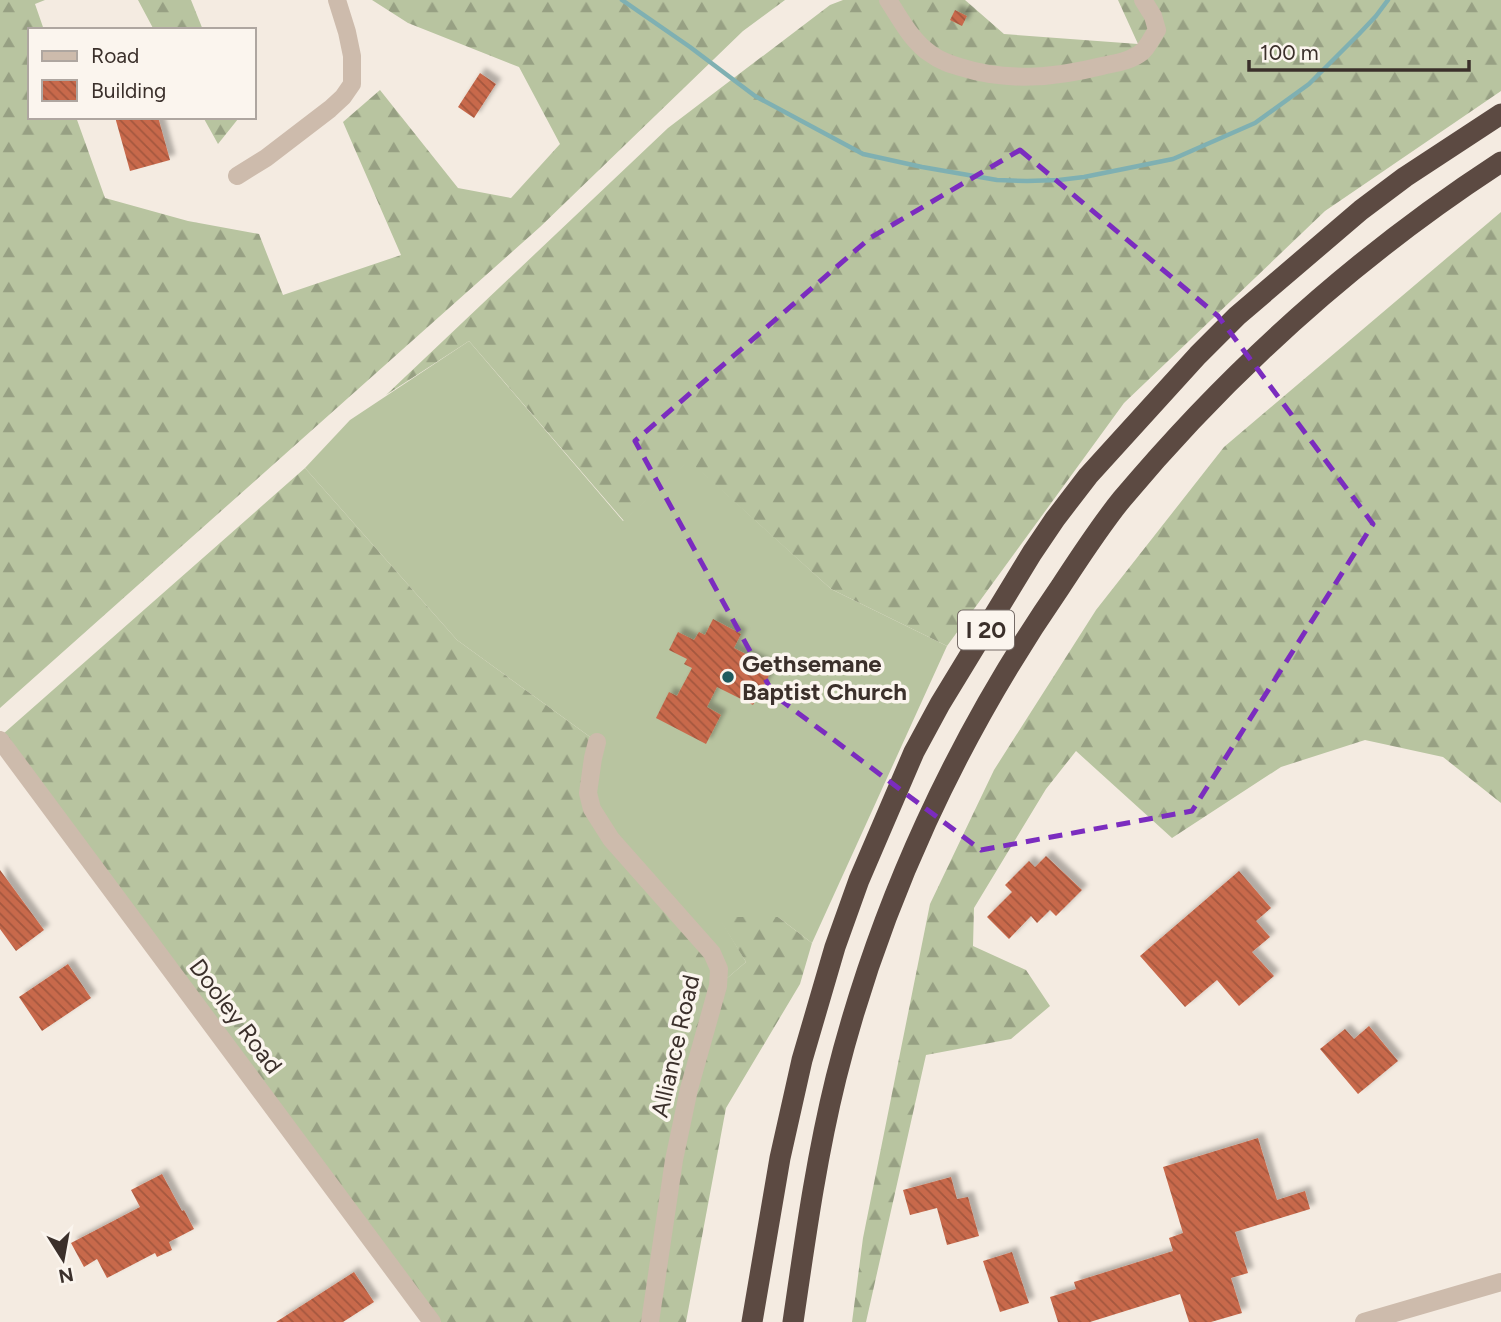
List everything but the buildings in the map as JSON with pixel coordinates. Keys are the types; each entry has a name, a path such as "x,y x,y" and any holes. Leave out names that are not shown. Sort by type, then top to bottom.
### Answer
{"highway":[{"name":"I 20","path":"752,1322 780,1158 802,1060 835,947 859,880 914,752 940,704 1032,553 1088,476 1237,316 1361,210 1405,177 1501,114"},
{"name":"I 20","path":"793,1322 820,1146 836,1076 869,967 892,903 941,790 1012,658 1121,501 1192,419 1240,370 1300,314 1352,271 1501,162"}],"street":[{"path":"237,176 267,158 330,109 352,84 352,56 337,0"},
{"path":"888,0 913,37 929,53 945,62 997,76 1038,78 1079,72 1118,62 1143,51 1157,30 1153,16 1143,0"},
{"name":"Dooley Road","path":"0,740 432,1322"},
{"name":"Alliance Road","path":"597,742 588,793 592,810 611,839 712,953 719,968 718,986 689,1089 674,1160 650,1322"},
{"path":"1364,1322 1501,1282"}],"highlighted area":[{"path":"1020,150 1218,316 1373,524 1192,811 981,850 774,695 635,441 870,238"}],"green space":[{"path":"0,0 45,0 35,4 43,28 28,28 28,119 77,119 105,198 188,221 259,234 283,295 401,255 343,122 380,90 458,188 511,198 560,144 519,67 408,23 372,0 785,0 743,31 540,227 0,708"},
{"path":"138,0 191,0 202,28 153,28"},
{"path":"843,0 965,0 1004,34 1138,44 1118,0 1501,0 1501,91 1325,211 1124,403 947,646 831,589 689,461 624,521 469,341 386,395 668,128 830,5"},
{"path":"204,119 238,119 218,144"},
{"path":"1501,212 1501,803 1443,757 1365,740 1281,767 1172,838 1076,751 1046,789 974,908 973,946 1026,970 1050,1006 1011,1039 926,1055 866,1322 852,1322 863,1238 930,904 994,770 1096,610 1224,447"},
{"path":"469,341 623,521 689,460 831,589 947,646 812,943 778,917 719,917 746,962 718,986 592,809 597,742 457,640 305,468 350,420"},
{"path":"305,468 457,640 597,742 592,809 700,940 719,985 746,962 718,917 778,917 812,943 800,984 726,1108 686,1322 441,1322 3,734"}],"waterway":[{"path":"622,0 755,96 863,154 997,180 1027,181 1084,177 1173,159 1255,123 1309,84 1376,16 1388,0"}],"place":[{"name":"Gethsemane Baptist Church","path":"728,677"}]}
